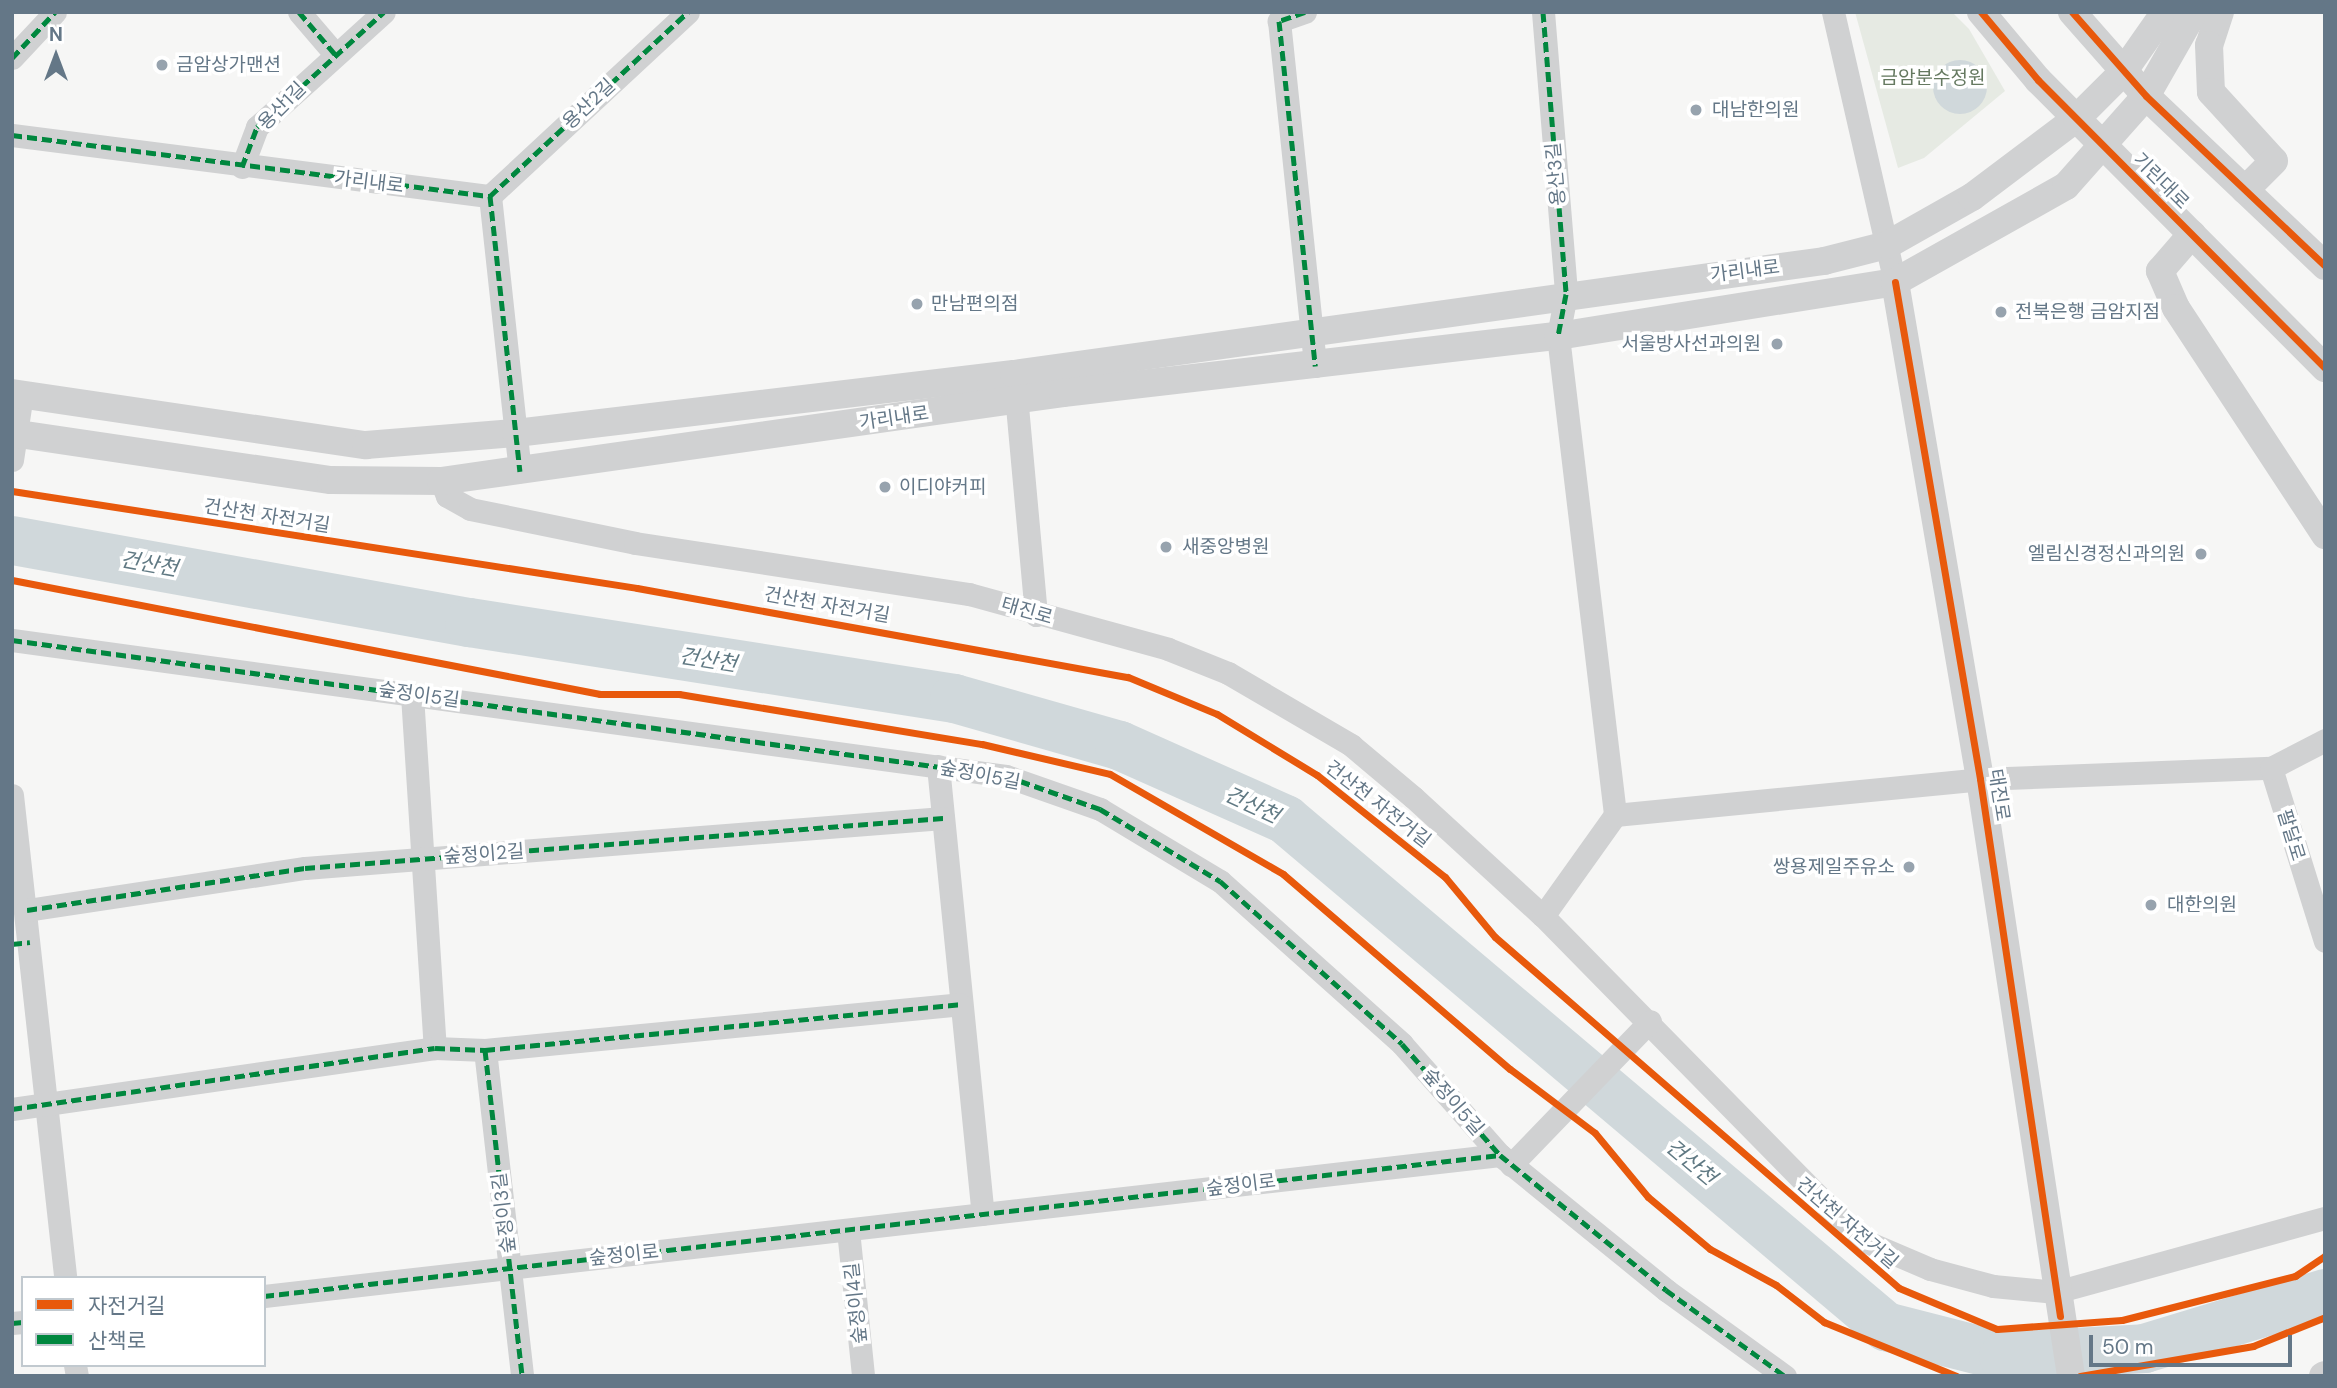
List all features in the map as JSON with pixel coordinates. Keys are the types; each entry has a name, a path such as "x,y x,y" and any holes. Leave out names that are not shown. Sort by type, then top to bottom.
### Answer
{"street":[{"path":"299,12 335,54"},
{"name":"용산1길","path":"242,167 257,127 384,12"},
{"name":"용산2길","path":"490,196 688,12"},
{"path":"1305,12 1279,22 1315,366"},
{"name":"용산3길","path":"1543,12 1566,294 1558,336"},
{"path":"1833,12 1895,282"},
{"name":"기린대로","path":"1981,12 2103,145 2325,368"},
{"path":"2072,12 2146,96 2325,266"},
{"name":"가리내로","path":"13,446 331,480 442,481 520,471 1016,388 1310,330 1824,261 1887,245 1972,197 2077,118 2123,72 2165,12"},
{"name":"가리내로","path":"17,394 366,444 1016,388 1315,366 1558,336 1895,282 2066,186 2146,96 2194,12"},
{"path":"2220,12 2209,45 2211,92 2274,161 2245,190"},
{"path":"12,58 53,13"},
{"name":"가리내로","path":"12,135 242,167 490,196"},
{"path":"490,196 520,471"},
{"path":"2192,234 2160,271 2176,309 2325,535"},
{"name":"태진로","path":"1895,282 1980,779 2058,1304"},
{"path":"1543,916 1615,815 1558,336"},
{"path":"1016,388 1036,615"},
{"path":"13,446 17,394"},
{"name":"태진로","path":"442,481 447,496 470,509 635,543 969,594 1036,615 1168,649 1291,707 1351,745 1543,916 1650,1021 1860,1239 1968,1280 2058,1304 2325,1218"},
{"name":"숲정이5길","path":"12,640 1006,776 1100,809 1220,881 1402,1044 1505,1160 1666,1290 1785,1376"},
{"path":"412,695 435,1048"},
{"path":"2270,768 2325,740"},
{"path":"938,766 983,1214"},
{"name":"태진로","path":"1615,815 1980,779 2160,768 2270,768"},
{"name":"팔달로","path":"2270,768 2325,942"},
{"path":"12,795 27,910 21,943 50,1104 65,1276"},
{"name":"숲정이2길","path":"27,910 149,888 423,859 943,818"},
{"path":"12,1109 435,1048 485,1050 960,1004"},
{"path":"1505,1160 1540,1138 1650,1021"},
{"name":"숲정이3길","path":"485,1050 522,1376"},
{"name":"숲정이로","path":"266,1296 983,1214 1505,1160"},
{"name":"숲정이4길","path":"848,1230 863,1376"},
{"path":"2058,1304 2071,1376"}],"green space":[{"name":"금암분수정원","path":"1855,12 1952,12 1969,29 2005,91 1924,158 1898,168"}],"shaded area":[{"path":"1960,60 1979,68 1987,87 1979,106 1960,114 1941,106 1933,87 1941,68"}],"waterway":[{"name":"건산천","path":"12,540 469,622 954,698 1119,745 1285,819 1885,1326 2003,1356 2144,1348 2325,1293"}],"marked path":[{"path":"12,58 55,12"},
{"path":"299,12 335,54"},
{"path":"242,167 257,127 384,12"},
{"path":"490,196 688,12"},
{"path":"1305,12 1279,21 1315,366"},
{"path":"1543,12 1566,294 1558,336"},
{"path":"12,135 490,196 520,471"},
{"path":"12,640 1006,776 1100,809 1220,881 1402,1044 1500,1155 1666,1290 1785,1376"},
{"path":"27,910 305,868 943,818"},
{"path":"12,944 30,942"},
{"path":"12,1109 435,1048 485,1050 960,1004"},
{"path":"485,1050 522,1376"},
{"path":"266,1296 1500,1155"},
{"path":"12,1323 21,1322"}],"cycle path":[{"path":"1981,12 2038,80 2325,368"},
{"path":"2072,12 2146,96 2325,266"},
{"path":"1895,282 1980,779 2060,1316"},
{"name":"건산천 자전거길","path":"12,491 637,588 1128,677 1217,714 1317,775 1445,877 1495,937 1899,1288 1997,1329 2122,1320 2295,1276 2325,1256"},
{"path":"12,580 600,694 679,694 982,744 1110,774 1283,874 1510,1069 1595,1133 1648,1197 1710,1249 1776,1285 1824,1322 1956,1376"},
{"path":"2080,1376 2253,1346 2325,1317"}],"place":[{"name":"금암상가맨션","path":"162,65"},
{"name":"대남한의원","path":"1696,110"},
{"name":"만남편의점","path":"917,304"},
{"name":"전북은행 금암지점","path":"2001,312"},
{"name":"서울방사선과의원","path":"1777,344"},
{"name":"이디야커피","path":"885,487"},
{"name":"새중앙병원","path":"1166,547"},
{"name":"엘림신경정신과의원","path":"2201,554"},
{"name":"쌍용제일주유소","path":"1909,867"},
{"name":"대한의원","path":"2151,905"}]}
